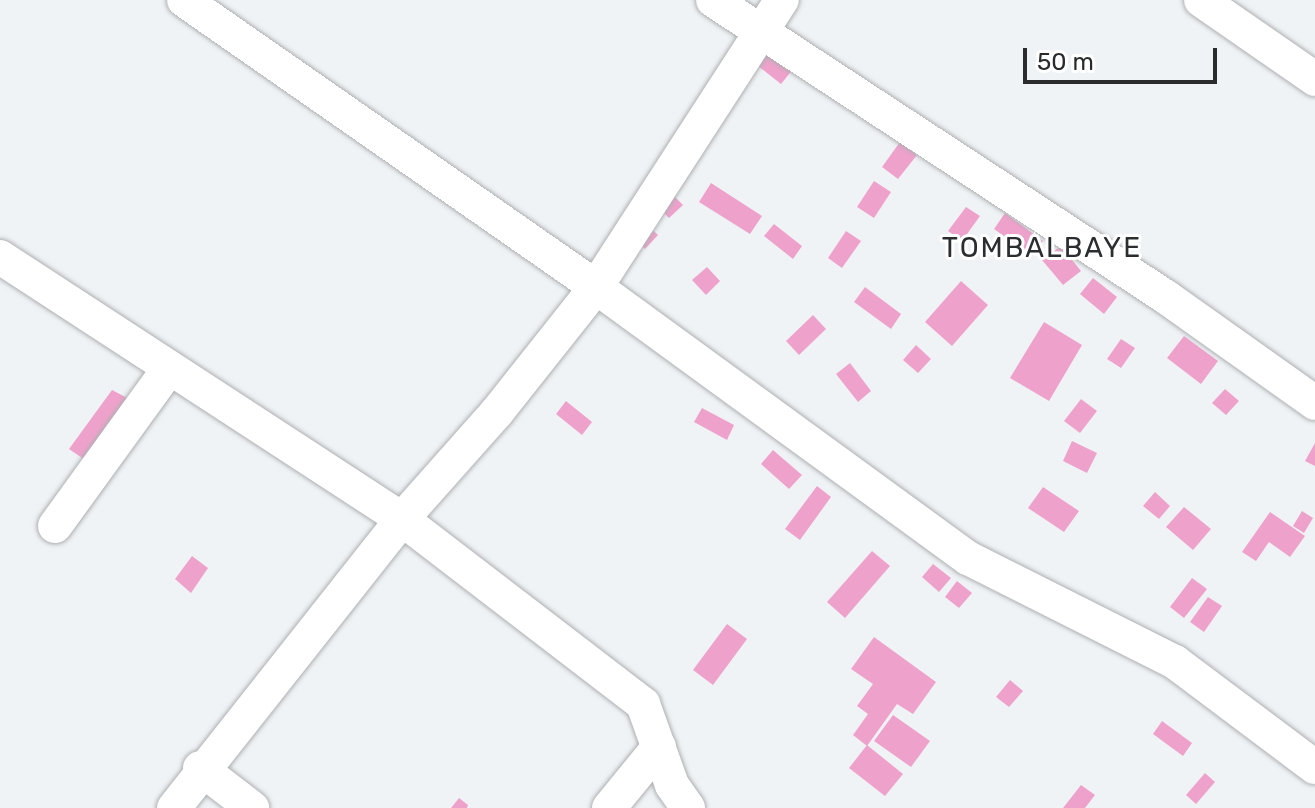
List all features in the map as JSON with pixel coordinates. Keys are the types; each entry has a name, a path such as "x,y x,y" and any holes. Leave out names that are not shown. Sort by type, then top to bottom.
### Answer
{"street":[{"path":"184,0 596,287 968,558 1175,662 1315,767"},
{"path":"713,0 1166,297 1315,403"},
{"path":"174,808 200,768 402,519 497,412 596,287 782,0"},
{"path":"1201,0 1315,79"},
{"path":"0,257 168,370 402,519 643,704 672,785 688,808"},
{"path":"55,526 168,370"},
{"path":"609,808 659,747"},
{"path":"200,768 252,808"}],"building":[{"path":"766,46 794,68 781,84 753,62"},
{"path":"900,142 917,155 898,179 882,167"},
{"path":"874,181 891,192 874,218 857,207"},
{"path":"711,183 762,216 750,234 699,202"},
{"path":"669,191 683,205 669,218 655,204"},
{"path":"966,207 980,216 962,241 948,231"},
{"path":"1005,213 1043,241 1032,256 994,229"},
{"path":"646,224 658,235 645,249 633,237"},
{"path":"774,224 802,246 793,259 764,236"},
{"path":"846,231 861,241 842,268 828,258"},
{"path":"1061,246 1081,271 1063,285 1042,260"},
{"path":"707,267 720,281 706,295 692,280"},
{"path":"1093,278 1117,297 1104,314 1080,294"},
{"path":"961,281 988,305 952,346 925,322"},
{"path":"865,287 901,314 891,329 854,302"},
{"path":"813,315 826,329 799,355 786,341"},
{"path":"1044,322 1082,345 1049,401 1010,378"},
{"path":"1184,336 1218,361 1201,384 1167,358"},
{"path":"1121,339 1135,348 1121,368 1107,359"},
{"path":"916,345 931,359 918,373 903,360"},
{"path":"850,363 871,391 858,402 836,374"},
{"path":"1225,389 1239,401 1226,415 1212,403"},
{"path":"112,390 133,401 91,464 69,449"},
{"path":"1081,399 1097,411 1080,433 1064,421"},
{"path":"566,401 592,422 582,435 556,414"},
{"path":"702,408 734,425 727,440 694,422"},
{"path":"1072,441 1097,453 1087,473 1063,461"},
{"path":"1315,443 1315,466 1305,461"},
{"path":"773,450 802,475 789,489 761,464"},
{"path":"817,486 831,497 800,540 785,529"},
{"path":"1043,487 1079,511 1064,532 1028,508"},
{"path":"1155,492 1170,506 1159,519 1143,506"},
{"path":"1184,507 1211,529 1193,550 1166,527"},
{"path":"1302,511 1313,518 1304,533 1293,526"},
{"path":"1270,512 1305,536 1290,557 1269,542 1256,561 1242,552"},
{"path":"872,551 890,566 845,618 827,602"},
{"path":"192,556 208,568 191,593 175,579"},
{"path":"933,564 951,578 939,592 922,577"},
{"path":"1192,578 1207,589 1184,618 1170,607"},
{"path":"957,581 972,593 959,608 945,597"},
{"path":"1208,597 1222,606 1204,632 1190,622"},
{"path":"727,624 747,639 713,685 693,670"},
{"path":"874,637 936,682 913,714 897,704 867,746 853,735 868,714 857,706 873,684 851,669"},
{"path":"1010,680 1023,691 1009,707 996,697"},
{"path":"893,715 930,741 911,767 874,741"},
{"path":"1162,721 1192,743 1183,756 1153,734"},
{"path":"867,745 903,774 885,796 849,768"},
{"path":"1205,773 1215,782 1196,804 1186,795"},
{"path":"1081,785 1095,795 1085,808 1063,808"},
{"path":"459,798 468,805 467,808 451,808"}],"district":[{"name":"TOMBALBAYE","path":"1042,248"}]}
